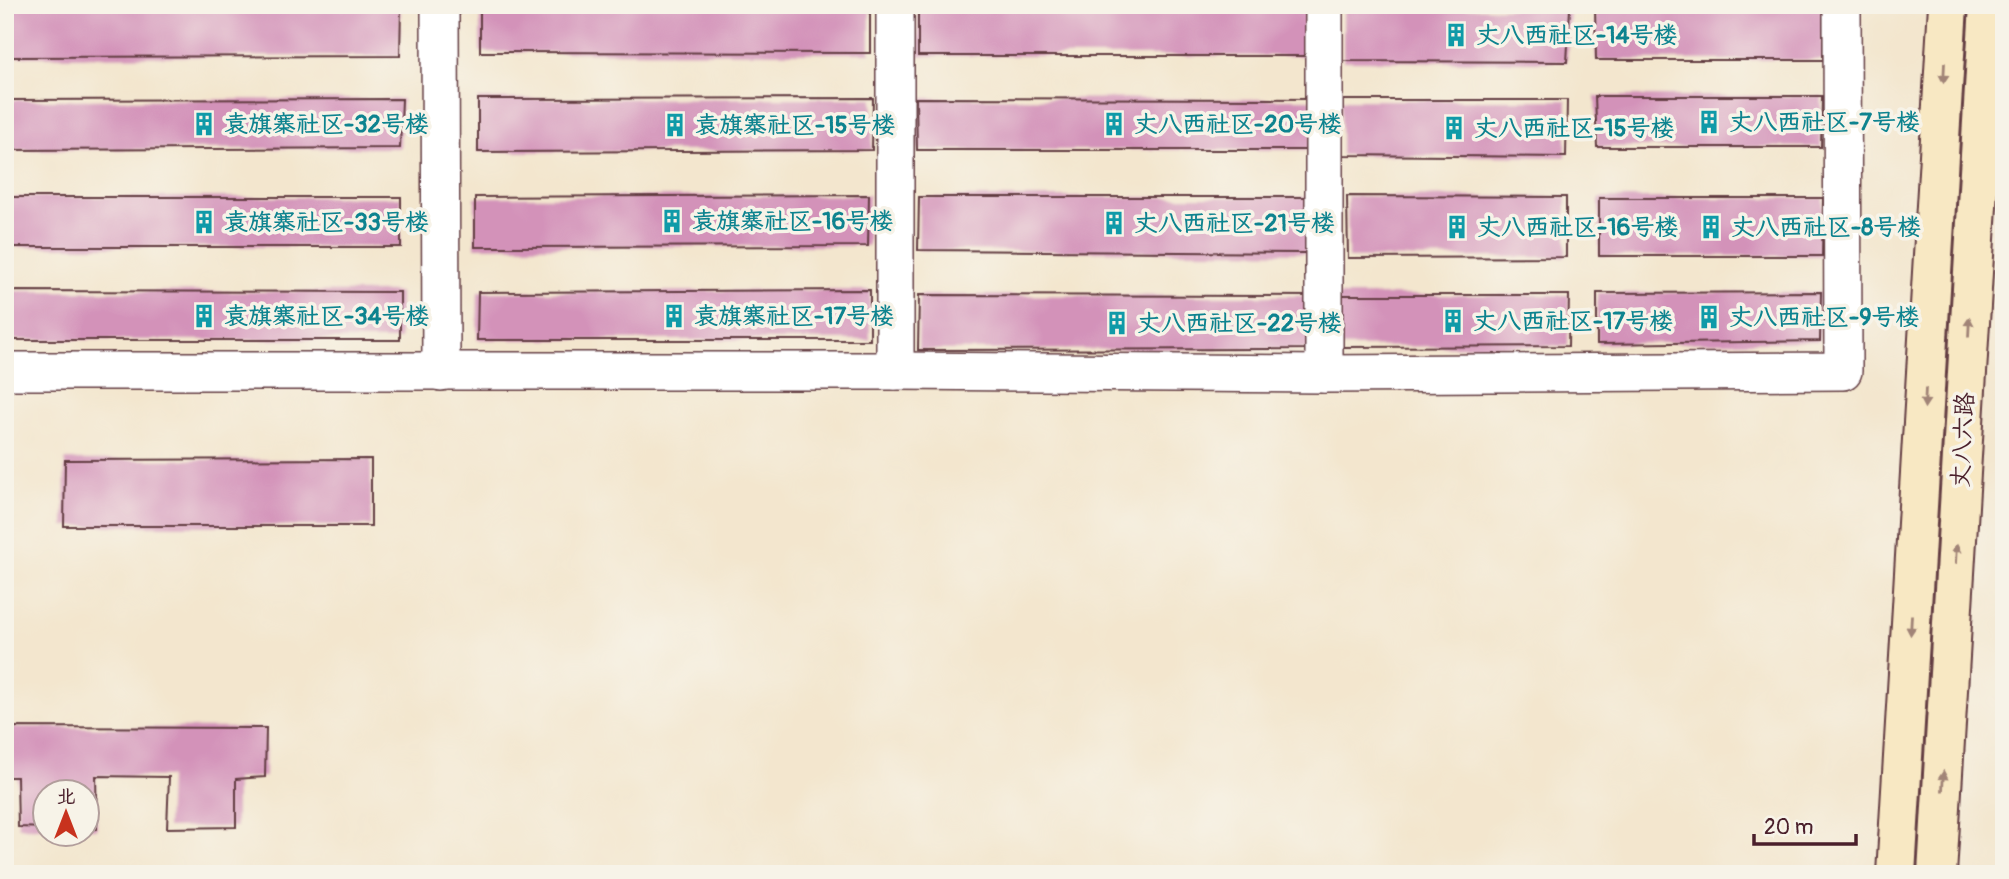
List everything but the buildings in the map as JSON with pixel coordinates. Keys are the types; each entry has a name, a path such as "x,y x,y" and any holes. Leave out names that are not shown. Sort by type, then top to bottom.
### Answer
{"main road":[{"name":"丈八六路","path":"1896,874 1948,5"},
{"name":"丈八六路","path":"1937,874 1989,5"}],"street":[{"path":"440,5 442,372"},
{"path":"895,5 895,371"},
{"path":"1324,5 1324,374"},
{"path":"5,371 1324,374 1843,371 1842,5"}],"place":[{"name":"丈八西社区-14号楼","path":"1456,35"},
{"name":"丈八西社区-7号楼","path":"1709,122"},
{"name":"袁旗寨社区-32号楼","path":"204,124"},
{"name":"丈八西社区-20号楼","path":"1114,124"},
{"name":"袁旗寨社区-15号楼","path":"675,125"},
{"name":"丈八西社区-15号楼","path":"1454,128"},
{"name":"袁旗寨社区-16号楼","path":"672,221"},
{"name":"袁旗寨社区-33号楼","path":"204,222"},
{"name":"丈八西社区-21号楼","path":"1114,223"},
{"name":"丈八西社区-16号楼","path":"1457,227"},
{"name":"丈八西社区-8号楼","path":"1711,227"},
{"name":"袁旗寨社区-34号楼","path":"204,316"},
{"name":"袁旗寨社区-17号楼","path":"674,316"},
{"name":"丈八西社区-9号楼","path":"1709,317"},
{"name":"丈八西社区-17号楼","path":"1453,321"},
{"name":"丈八西社区-22号楼","path":"1117,323"}]}
